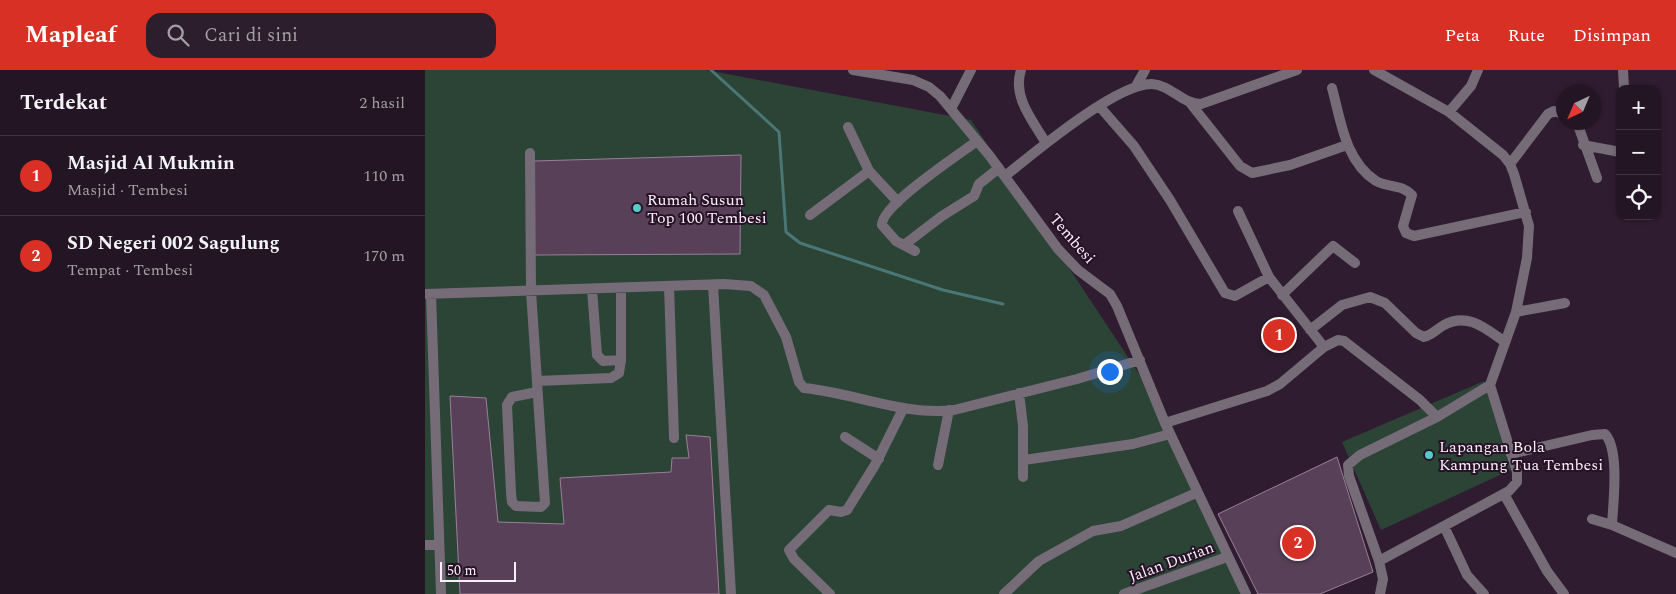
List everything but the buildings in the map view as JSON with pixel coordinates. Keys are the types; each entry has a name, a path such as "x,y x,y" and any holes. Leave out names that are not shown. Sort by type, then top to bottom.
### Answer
{"street":[{"name":"Tembesi","path":"853,70 913,80 929,87 952,108 1069,261 1110,294 1117,306 1196,493 1246,594"},
{"path":"952,108 971,70"},
{"path":"1021,70 1019,77 1021,101 1046,143"},
{"path":"1136,86 1145,70"},
{"path":"1191,104 1213,101 1297,70"},
{"path":"1374,70 1449,112 1503,155 1510,164 1529,226 1527,258 1516,312 1490,385 1517,472 1517,482 1513,488 1503,494 1379,561"},
{"path":"1449,112 1471,86 1478,70"},
{"path":"1623,70 1625,85"},
{"path":"904,245 942,216 974,196 979,184 1002,172 1122,92 1136,86 1156,84 1191,104 1240,166 1252,173 1290,164 1347,145"},
{"path":"1332,88 1347,145 1361,168 1385,185 1407,189 1412,195 1403,226 1404,231 1409,235 1413,236 1526,212"},
{"path":"1100,107 1133,146 1170,200 1225,293 1235,296 1269,277"},
{"path":"1510,164 1548,114 1556,112"},
{"path":"848,127 869,171 898,202"},
{"path":"1579,130 1583,145 1597,178"},
{"path":"915,251 896,241 882,223 885,216 928,176 977,141"},
{"path":"1583,145 1616,151"},
{"path":"530,153 531,291 545,503 541,507 516,506 512,502 511,493 507,405 512,397 537,392"},
{"path":"810,215 869,171"},
{"path":"1238,211 1269,277 1324,347"},
{"path":"1282,295 1333,246 1355,263"},
{"path":"713,285 731,594"},
{"path":"441,594 428,294 669,286 751,286 763,295 787,337 799,382 804,388 843,394 903,409 917,408 935,412 1077,379 1139,360"},
{"path":"669,286 674,438"},
{"path":"592,289 597,355 603,361 621,360"},
{"path":"537,381 611,378 619,373 621,360 621,289"},
{"path":"1310,330 1342,305 1370,297 1385,303 1416,333 1424,337 1455,320 1463,319 1473,322 1505,342"},
{"path":"1516,312 1565,303"},
{"path":"1165,423 1267,391 1279,384 1324,347 1338,340 1345,341 1420,400 1437,416"},
{"path":"1380,594 1383,579 1379,561 1349,476 1347,465 1359,455 1437,416 1490,385"},
{"path":"1019,393 1024,460 1023,477"},
{"path":"830,594 794,558 789,550 829,510 841,512 847,510 879,459 903,409"},
{"path":"939,466 949,410"},
{"path":"1024,460 1133,444 1170,434"},
{"path":"1511,454 1592,435 1605,434 1611,447 1615,478 1612,525"},
{"path":"845,437 879,459"},
{"path":"1004,594 1039,561 1093,531 1121,526 1196,493"},
{"path":"1503,494 1547,571 1564,594"},
{"path":"1592,519 1612,525 1676,552"},
{"path":"1444,526 1464,570 1484,594"},
{"path":"425,546 439,545"},
{"name":"Jalan Durian","path":"1124,594 1227,557"}],"green space":[{"path":"425,70 706,70 971,120 1169,419 1247,594 425,594"},
{"name":"Lapangan Bola Kampung Tua Tembesi","path":"1484,381 1515,468 1381,530 1342,442"}],"waterway":[{"path":"711,70 779,132 786,232 800,243 943,290 1003,304"}],"place":[{"name":"Rumah Susun Top 100 Tembesi","path":"637,208"},
{"name":"Masjid Al Mukmin","path":"1279,335"},
{"name":"Lapangan Bola Kampung Tua Tembesi","path":"1429,455"},
{"name":"SD Negeri 002 Sagulung","path":"1298,543"}]}
